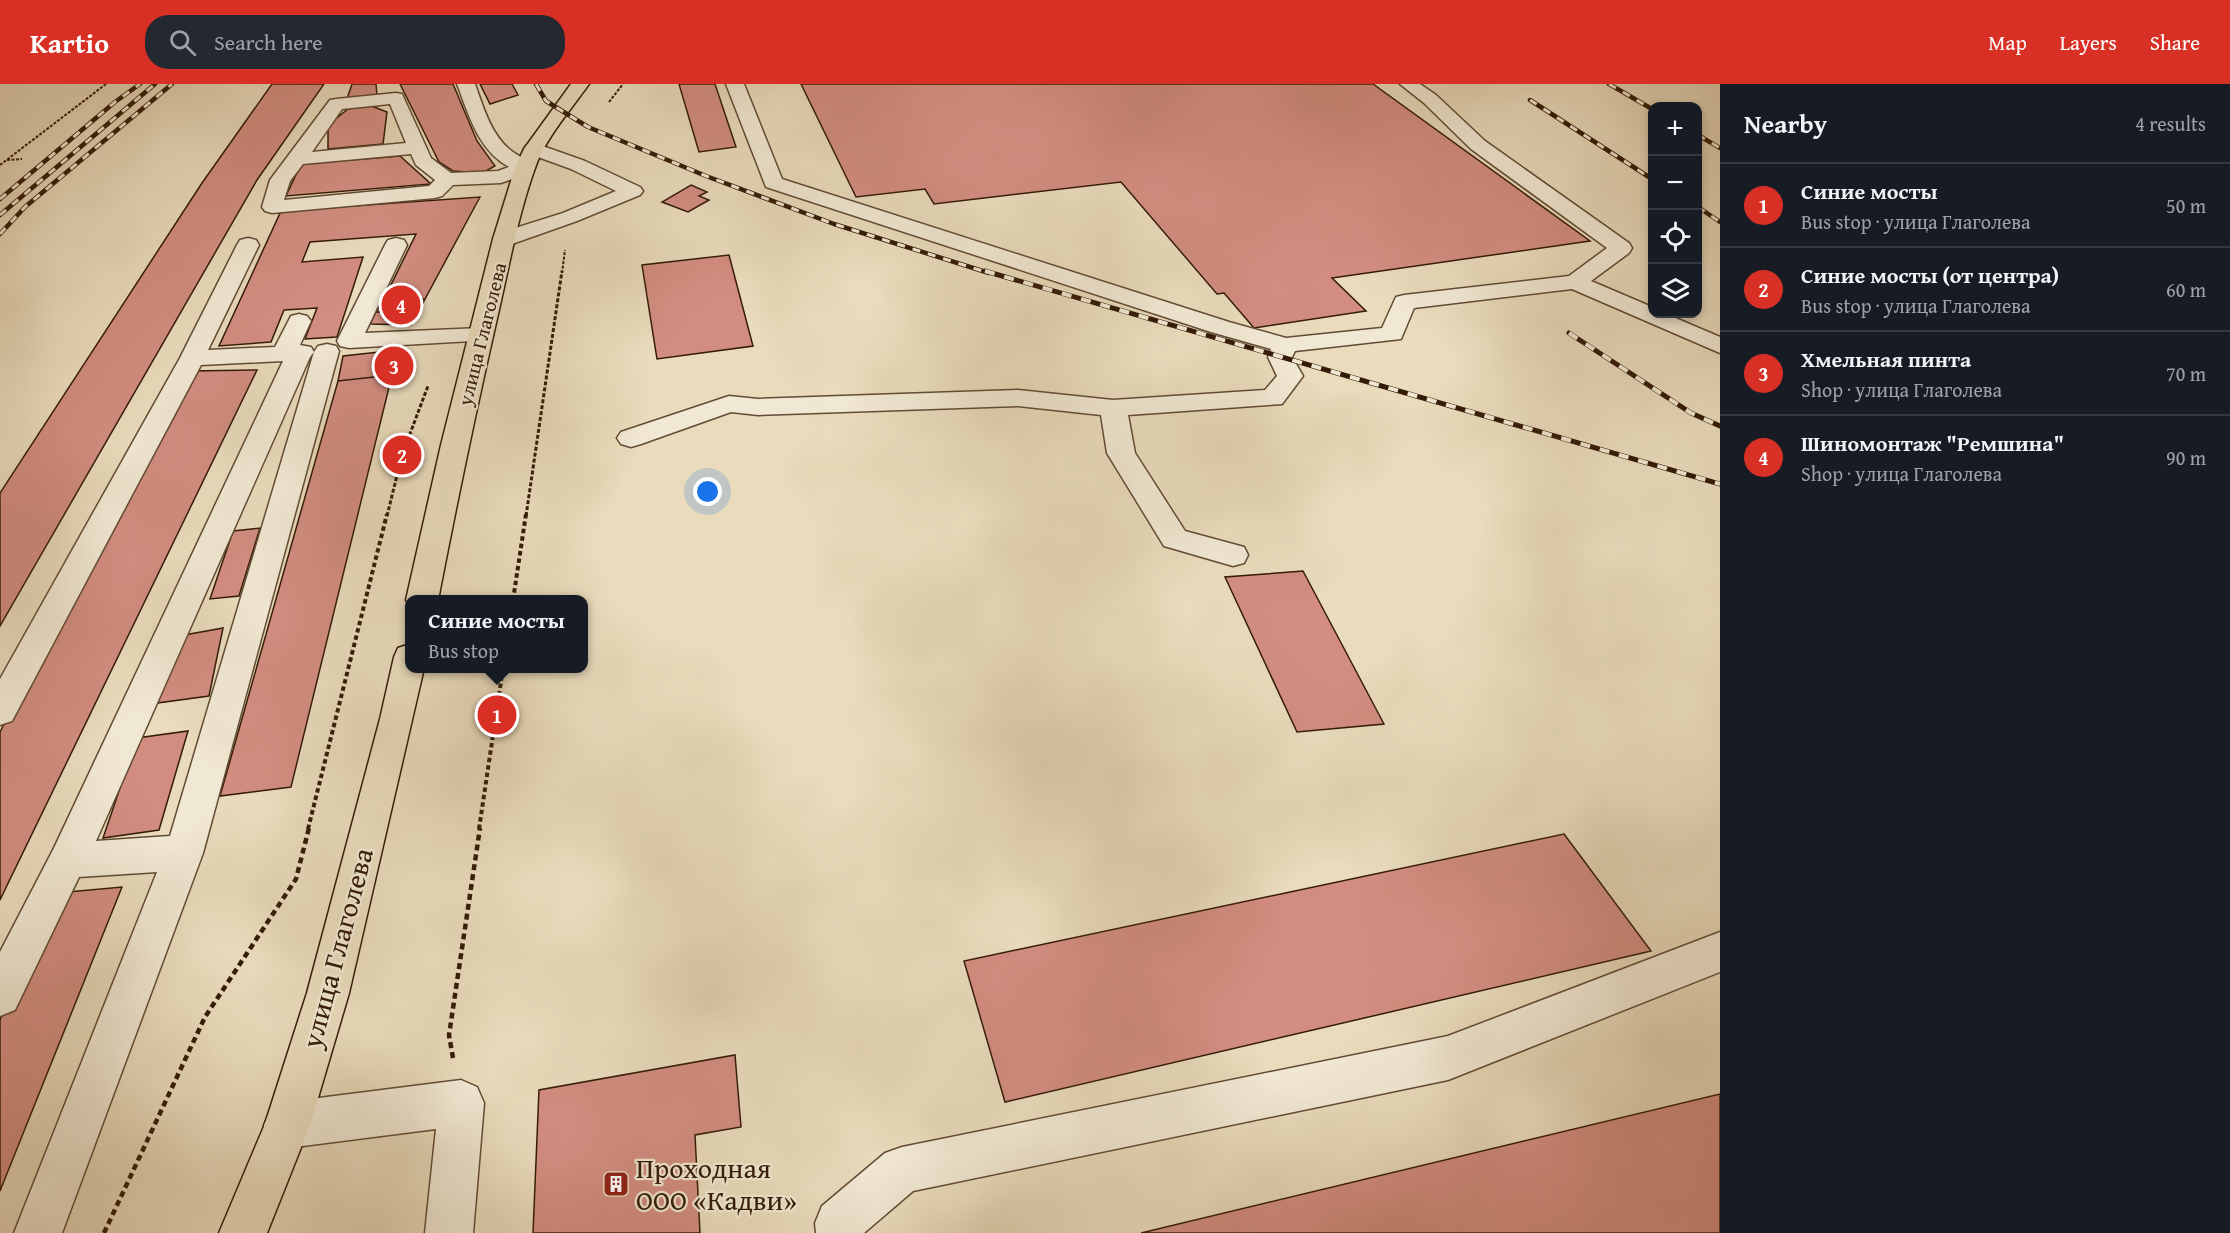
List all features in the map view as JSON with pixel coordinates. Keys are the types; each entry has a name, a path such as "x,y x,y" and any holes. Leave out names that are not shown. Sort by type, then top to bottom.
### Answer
{"main road":[{"name":"улица Глаголева","path":"423,595 455,445 504,239 529,159 580,84"},
{"name":"улица Глаголева","path":"243,1233 287,1125 328,993 407,673"}],"lane":[{"path":"348,84 280,180 272,207 435,192 447,179"},
{"path":"466,84 491,145 510,161 529,159 578,165 633,190 570,217 504,239"},
{"path":"735,84 773,183 1220,327 1286,345 1392,334 1404,302 1575,282 1621,249 1478,145 1430,99 1409,84"},
{"path":"336,104 392,91 423,160 447,179 501,177 529,159"},
{"path":"297,159 418,148"},
{"path":"0,711 192,358 248,245"},
{"path":"0,995 68,860 312,344 396,245"},
{"path":"1575,282 1720,346"},
{"path":"192,358 312,344 482,334"},
{"path":"38,1233 184,853 312,344"},
{"path":"631,438 729,404 758,407 1018,398 1113,408 1273,398 1290,376 1280,357 1286,345"},
{"path":"1113,408 1121,453 1175,539 1233,555"},
{"path":"68,860 184,853"},
{"path":"840,1233 839,1223 902,1170 1448,1058 1720,952"},
{"path":"287,1125 461,1103 448,1233"}],"path":[{"path":"0,165 106,84"},
{"path":"578,165 588,128 623,84"},
{"path":"6,160 22,159"},
{"path":"514,595 570,217"},
{"path":"104,1233 205,1017 296,879 402,455 447,337"},
{"path":"461,1103 449,1035 502,673"}],"building":[{"path":"272,84 324,84 257,180 0,626 0,493 202,183"},
{"path":"352,84 376,84 377,96 347,99"},
{"path":"400,84 453,84 477,141 495,166 482,173 453,171 439,162"},
{"path":"480,84 512,84 518,95 490,104"},
{"path":"679,84 715,84 736,147 699,152"},
{"path":"801,84 1373,84 1590,241 1332,278 1366,311 1254,328 1224,293 1217,294 1121,182 934,204 925,189 856,197"},
{"path":"369,105 387,112 383,144 328,149 328,125 348,109"},
{"path":"400,156 431,184 286,196 301,164"},
{"path":"691,185 707,192 699,196 709,200 688,212 662,202"},
{"path":"480,197 425,299 384,299 416,234 310,242 302,262 363,257 337,337 305,339 317,308 284,310 271,342 219,346 281,211"},
{"path":"729,255 753,346 657,359 642,265"},
{"path":"384,299 425,299 418,312 376,312"},
{"path":"376,312 418,312 411,325 370,324"},
{"path":"397,350 392,375 338,381 343,356"},
{"path":"257,370 0,900 0,732 188,371"},
{"path":"392,375 291,787 220,796 338,381"},
{"path":"260,528 239,596 210,599 233,531"},
{"path":"1303,571 1384,724 1297,732 1225,577"},
{"path":"223,628 209,696 157,703 179,636"},
{"path":"188,731 159,830 103,838 137,738"},
{"path":"1564,834 1651,951 1005,1102 964,961"},
{"path":"122,887 0,1191 0,1020 57,893"},
{"name":"Проходная ООО «Кадви»","path":"735,1055 741,1127 695,1135 700,1233 533,1233 539,1090"},
{"path":"1720,1094 1720,1233 1141,1233"}],"railway":[{"path":"0,199 115,102 140,84"},
{"path":"0,215 155,84"},
{"path":"0,234 25,207 172,84"},
{"path":"536,84 546,101 588,127 706,176 834,224 989,273"},
{"path":"1609,84 1648,107"},
{"path":"1530,100 1648,176"},
{"path":"1702,137 1720,148"},
{"path":"1702,210 1720,222"},
{"path":"985,271 1720,484"},
{"path":"1569,333 1691,413 1720,426"}],"place":[{"name":"Шиномонтаж \"Ремшина\"","path":"401,305"},
{"name":"Хмельная пинта","path":"394,366"},
{"name":"Синие мосты (от центра)","path":"402,455"},
{"name":"Синие мосты","path":"497,715"},
{"name":"Проходная ООО «Кадви»","path":"616,1184"}]}
